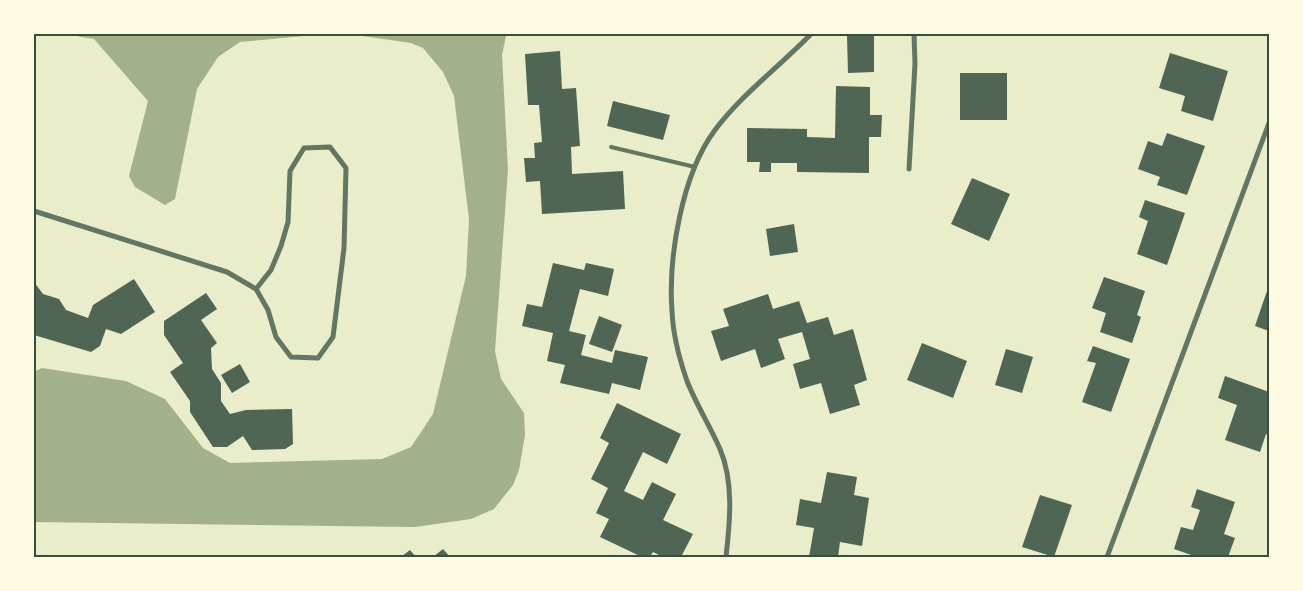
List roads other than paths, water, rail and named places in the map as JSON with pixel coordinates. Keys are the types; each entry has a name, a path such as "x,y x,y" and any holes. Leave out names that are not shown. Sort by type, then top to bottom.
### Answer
{"street":[{"path":"726,557 729,531 727,475 720,450 688,383 680,360 672,312 671,287 677,233 695,167 714,132 731,111 811,34"},
{"path":"909,169 915,64 914,34"},
{"path":"1107,557 1269,123"},
{"path":"34,212 227,272 256,289 268,310 276,337 290,357 318,358 333,337 344,248 346,168 330,147 304,148 290,171 288,222 271,270 256,289"}],"lane":[{"path":"611,147 695,167"}]}
